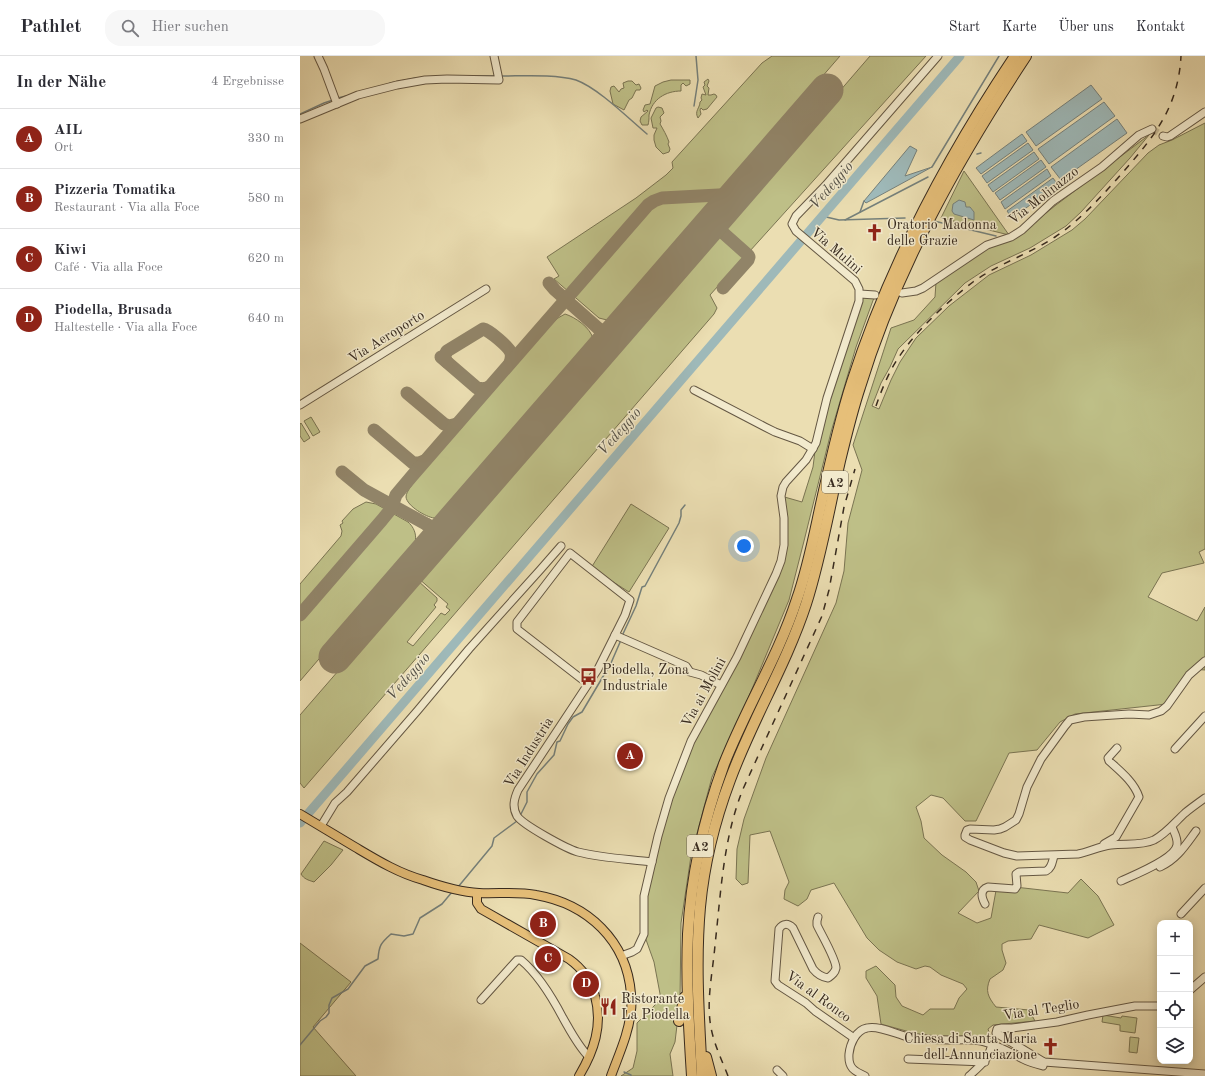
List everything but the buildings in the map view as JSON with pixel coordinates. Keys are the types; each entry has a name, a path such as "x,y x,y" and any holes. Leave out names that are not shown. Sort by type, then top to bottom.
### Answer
{"highway":[{"name":"A2","path":"692,1076 687,982 688,932 698,855 704,827 715,791 737,734 777,651 797,600 809,559 844,407 880,304 906,246 953,157 1015,56"},
{"name":"A2","path":"702,1076 699,1021 698,953 700,910 706,870 715,828 724,797 741,752 785,657 805,606 820,553 846,434 869,359 888,308 936,206 980,128 1026,56"},
{"name":"A2","path":"679,1021 687,982"},
{"name":"A2","path":"699,1021 707,1064 711,1076"}],"main road":[{"path":"300,814 382,863 402,873 455,889 477,893 535,894 551,898 568,904 596,922 608,935 622,956 630,987 632,1008 628,1029 611,1076"},
{"path":"477,893 477,903 481,909 569,959 585,973 590,981 598,1008 597,1035 589,1057 579,1076"}],"street":[{"path":"318,56 335,101"},
{"path":"300,119 335,101 382,88 447,79 499,80 494,56"},
{"name":"Via Mulini","path":"814,446 827,398 860,294 855,281 814,247 793,227 792,223 796,216 825,186 938,56"},
{"path":"1163,136 1170,136 1205,112"},
{"name":"Via Molinazzo","path":"902,293 916,291 923,288 987,245 1012,237 1022,230 1053,201 1102,167 1139,135 1152,129"},
{"name":"Via Aeroporto","path":"300,404 486,289"},
{"path":"860,294 875,295"},
{"path":"694,390 765,427 814,446"},
{"name":"Via ai Molini","path":"622,956 637,949 644,934 644,896 668,798 691,741 737,657 781,561 784,545 784,518 781,496 784,487 786,482 806,460 814,446"},
{"path":"319,825 335,804 418,710 469,649 561,546"},
{"name":"Via Industria","path":"588,684 517,630 517,622 570,553 630,600 625,615 598,669 518,790 514,798 514,807 519,818 568,849 591,855 652,862"},
{"path":"615,635 686,666 690,672 701,675 721,685"},
{"path":"1205,661 1189,675 1167,706 1161,711 1149,715 1129,714 1084,717 1070,720 1064,726 1041,759 1027,787 1016,820 1000,829 967,830 965,832 965,837 1004,853 1017,856 1054,856 1078,854 1104,846 1147,842 1155,839 1172,827 1186,812 1205,798"},
{"path":"1175,749 1205,716"},
{"path":"1104,846 1104,843 1116,837 1139,797 1128,780 1109,761 1108,758 1117,748"},
{"path":"1121,881 1164,860 1172,854 1176,848 1177,841 1172,827"},
{"path":"1153,865 1156,869 1170,862 1180,852 1196,831"},
{"path":"984,904 982,892 985,888 1015,889 1017,886 1016,874 1018,872 1049,870 1054,856"},
{"path":"1181,914 1205,888"},
{"name":"Via al Ronco","path":"818,917 817,925 836,968 833,974 828,978 822,977 816,973 793,928 786,924 782,925 779,929 775,981 778,985 806,1002 815,1011 854,1038"},
{"path":"481,1000 517,960 520,959 536,976 558,1008 580,1047 589,1057"},
{"path":"1193,987 1205,977"},
{"name":"Via al Teglio","path":"1157,1006 1135,1006 1057,1022 1012,1028 999,1028 997,1029 996,1033 1044,1062 1170,1074 1205,1074"},
{"path":"865,1076 855,1071 850,1066 849,1055 854,1038 860,1031 873,1027 908,1037 981,1041 1042,1066 1044,1062"},
{"path":"970,1076 985,1062 990,1054 992,1045"},
{"path":"908,1059 985,1062"},
{"path":"777,1070 783,1076"}],"green space":[{"path":"772,56 840,56 615,316 607,320 599,318 554,279 559,276 547,257 636,198 666,175 673,168 672,162 762,63"},
{"path":"870,56 926,56 749,252 728,233 726,223"},
{"path":"708,79 708,95 714,94 717,97 707,109 703,110 701,108 701,114 698,118 697,111 702,100 702,94 706,95 703,87 705,85 704,82"},
{"path":"671,80 690,80 690,84 686,86 683,83 681,85 681,91 670,92 656,100 649,115 648,125 642,125 640,121 641,117 648,111 647,110 644,112 643,110 645,105 650,104 655,86"},
{"path":"632,81 636,85 639,84 641,88 640,90 636,90 624,110 613,104 610,91 611,87 614,86 619,92 624,88 623,83"},
{"path":"658,107 662,108 664,113 660,117 660,124 669,142 668,144 670,149 669,152 663,154 656,147 654,135 657,128 653,128 651,118"},
{"path":"1205,123 1205,549 1199,552 1204,563 1162,573 1148,597 1197,621 1205,607 1205,670 1191,669 1167,704 1075,714 1060,722 1037,750 1009,753 976,821 965,821 943,798 931,795 916,807 921,821 924,838 942,855 966,872 976,882 979,891 958,913 977,923 991,918 997,885 1068,893 1081,879 1098,896 1114,925 1088,938 1039,925 1031,939 1008,941 1002,944 1002,950 1006,963 1003,970 990,979 988,987 989,997 996,1007 1029,1010 1035,1021 993,1025 988,1029 992,1041 924,1036 881,1024 877,996 866,978 866,971 876,966 895,985 896,997 902,1006 923,1015 930,1009 954,1009 959,998 967,989 963,984 941,975 930,967 925,966 916,969 897,962 879,950 867,938 834,883 811,890 807,899 798,906 784,899 785,890 789,882 770,831 750,835 748,883 742,885 736,879 737,849 744,819 766,758 836,603 844,571 848,523 862,470 853,445 891,328 914,320 935,297 936,282 987,249 1015,238 1149,135 1081,212 1066,226 1030,248 991,266 965,283 898,349 881,383 872,406 879,409 900,362 916,338 949,306 989,275 1031,255 1072,230 1085,219 1148,153 1159,145"},
{"path":"964,171 1009,235 941,218"},
{"path":"718,236 724,238 744,256 710,295 717,308 714,314 304,788 300,783 300,715 417,580 437,598 437,601 434,605 436,607 407,642 413,646 441,613 445,615 450,610 446,607 448,604 418,578 714,237"},
{"path":"860,294 875,295 856,347 831,432 789,600 742,713 712,777 691,856 681,923 680,1000 675,1042 670,1054 673,1076 621,1076 633,1068 637,1051 637,1023 661,999 654,962 644,934 644,896 652,862 691,741 721,685 781,561 781,496 802,502 813,467 816,443"},
{"path":"565,314 578,320 586,327 593,339 590,345 443,516 435,518 431,517 413,507 407,500 406,495 417,478 543,333 558,318"},
{"path":"311,417 320,432 313,436 304,421"},
{"path":"301,423 310,438 304,442 300,436"},
{"path":"366,502 376,504 408,522 415,532 415,544 411,552 300,681 300,584 341,536 342,531 340,525 343,523 342,521 353,509"},
{"path":"631,504 669,528 629,592 591,568"},
{"path":"324,841 343,850 314,882 308,880 301,874"},
{"path":"300,943 351,982 313,1027 356,1076 300,1076"},
{"path":"1103,1015 1121,1018 1122,1016 1137,1018 1135,1033 1120,1031 1120,1025 1102,1022"},
{"path":"1130,1037 1139,1038 1137,1053 1129,1052"}],"water":[{"path":"1091,85 1102,99 1036,146 1026,132"},
{"path":"1104,102 1115,116 1049,164 1038,149"},
{"path":"1117,119 1127,133 1061,180 1051,167"},
{"path":"1022,134 1027,141 981,174 976,168"},
{"path":"1028,143 1033,150 987,183 982,176"},
{"path":"910,146 917,150 905,176 932,167 866,203 864,201"},
{"path":"1034,152 1039,159 993,192 988,185"},
{"path":"1041,160 1046,167 1000,200 995,193"},
{"path":"1047,169 1051,176 1005,209 1001,202"},
{"path":"1053,178 1058,185 1012,218 1007,211"},
{"path":"959,200 965,202 966,207 970,207 974,212 974,220 954,214 952,211 953,204"}],"waterway":[{"path":"694,106 698,80 696,56"},
{"name":"Vedeggio","path":"300,823 960,56"},
{"path":"932,167 999,56"},
{"path":"426,77 446,76"},
{"path":"462,76 496,76"},
{"path":"502,76 549,76 576,80 603,96 647,134"},
{"path":"390,83 416,78"},
{"path":"338,98 346,96"},
{"path":"300,114 333,100"},
{"path":"977,154 981,153"},
{"path":"845,220 928,177"},
{"path":"860,212 864,201"},
{"path":"822,216 839,220 905,218"},
{"path":"934,221 996,236"},
{"path":"622,636 636,606 642,587 645,586 679,523 681,510 685,505"},
{"path":"520,816 527,802 527,792 537,774 554,755 557,742 560,741 573,717 582,712 611,663 621,640"},
{"path":"458,887 492,846 494,838 518,819"},
{"path":"300,1045 320,1021 329,1013 329,1005 332,998 348,989 365,966 378,959 380,947 385,940 391,934 404,936 413,934 420,918 442,904 452,892"},
{"path":"624,1072 631,1076"}],"taxiway":[{"path":"300,615 391,509 396,495 412,476 648,205 662,198 737,194"},
{"path":"712,223 749,257 723,288"},
{"path":"549,283 599,329"},
{"path":"599,352 604,340 599,329 609,332 618,329 623,324"},
{"path":"447,362 444,357 447,351 483,329 494,335 509,350 511,353 510,363"},
{"path":"441,357 477,388 484,389 489,387"},
{"path":"407,393 444,424 449,426 457,424"},
{"path":"374,430 413,463 424,461"},
{"path":"342,472 364,490 426,524"},
{"path":"419,561 430,547 434,538 431,529 426,524 432,527 441,528 448,525 459,514"}],"runway":[{"path":"335,657 827,90"}],"tunnel":[{"path":"1152,129 1163,136"}],"railway":[{"path":"876,406 891,370 898,358 917,334 939,311 973,282 1003,264 1035,249 1064,231 1088,210 1117,179 1141,151 1161,124 1175,93 1181,56"},
{"path":"728,1076 717,1049 709,1012 721,886 727,846 736,808 743,789 822,616 829,590 844,507 855,469"}],"place":[{"name":"Oratorio Madonna delle Grazie","path":"874,232"},
{"name":"Piodella, Zona Industriale","path":"589,677"},
{"name":"AIL","path":"630,756"},
{"name":"Pizzeria Tomatika","path":"543,924"},
{"name":"Kiwi","path":"548,959"},
{"name":"Piodella, Brusada","path":"586,984"},
{"name":"Ristorante La Piodella","path":"608,1006"},
{"name":"Chiesa di Santa Maria dell'Annunciazione","path":"1050,1046"}]}
